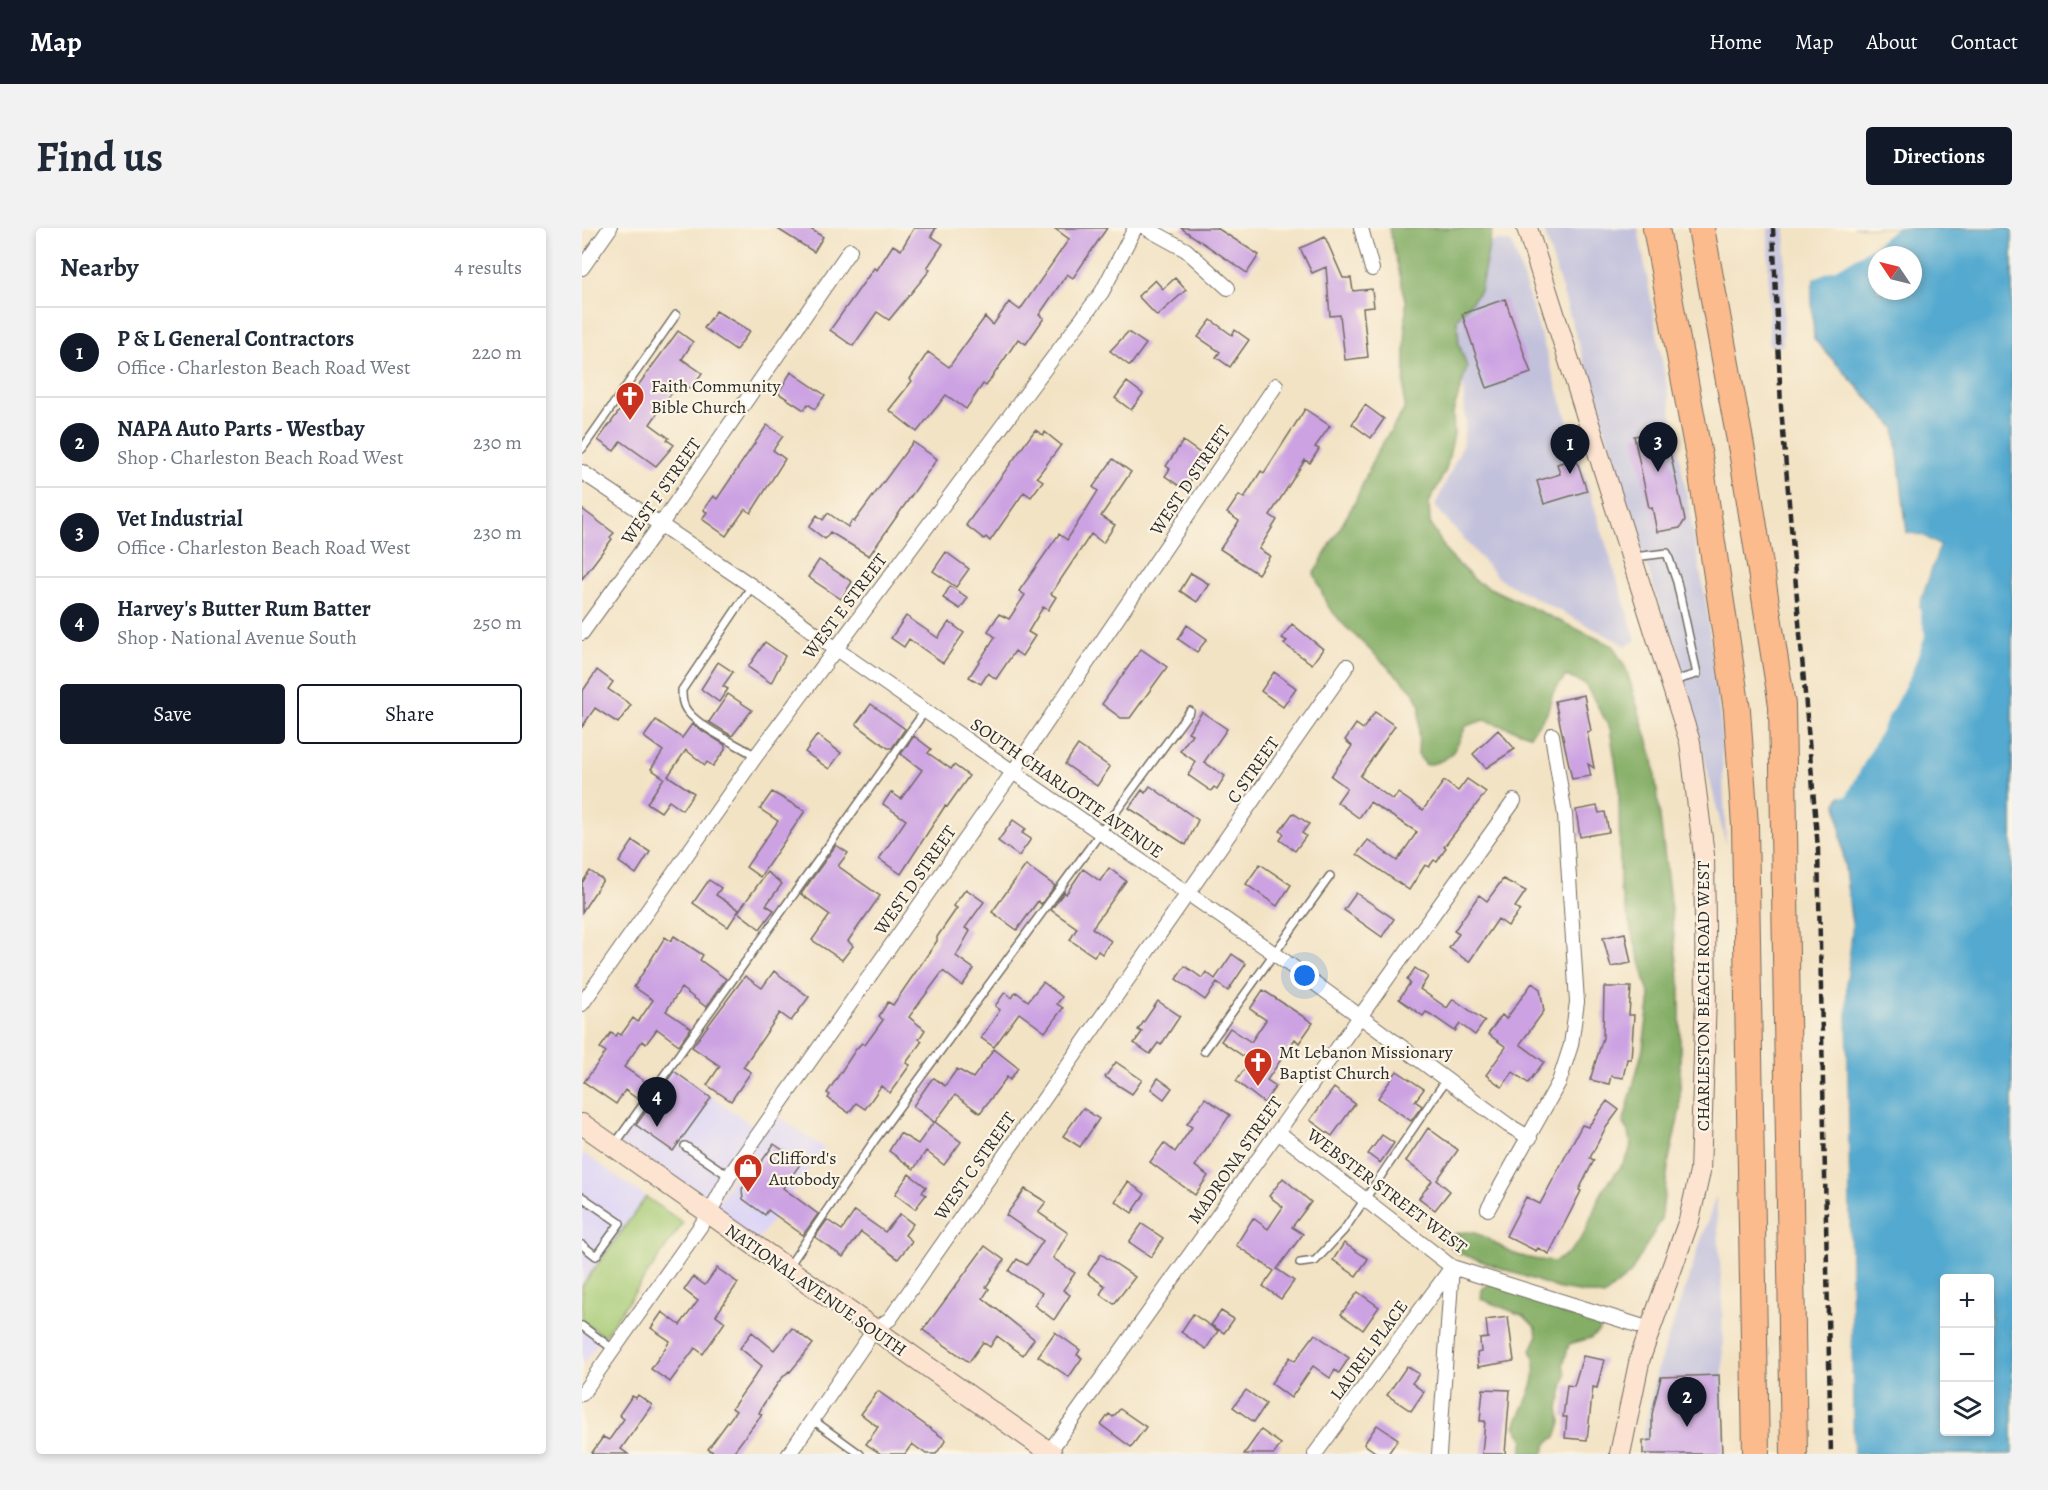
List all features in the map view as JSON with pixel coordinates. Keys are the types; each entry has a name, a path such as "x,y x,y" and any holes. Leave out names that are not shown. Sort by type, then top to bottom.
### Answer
{"highway":[{"path":"1656,228 1700,462 1737,710 1745,826 1756,1454"},
{"path":"1701,228 1743,457 1782,705 1794,1454"}],"main road":[{"name":"CHARLESTON BEACH ROAD WEST","path":"1527,228 1690,742 1704,855 1707,940 1700,1172 1689,1220 1650,1329 1633,1387 1620,1454"},
{"name":"NATIONAL AVENUE SOUTH","path":"582,1125 1050,1453"}],"street":[{"path":"582,268 610,228"},
{"name":"WEST E STREET","path":"582,1004 756,756 1102,292 1134,228"},
{"path":"1146,228 1186,250 1228,288"},
{"path":"1360,228 1372,269"},
{"name":"WEST F STREET","path":"582,633 661,524 850,250"},
{"name":"WEST D STREET","path":"582,1394 709,1214 729,1176 1013,772 1276,385"},
{"name":"SOUTH CHARLOTTE AVENUE","path":"582,472 752,586 836,649 1275,954 1446,1080 1530,1138"},
{"name":"C STREET","path":"1189,895 1347,666"},
{"path":"1488,1209 1530,1138 1558,1082 1571,1045 1577,1002 1565,815 1552,735"},
{"name":"MADRONA STREET","path":"1050,1453 1514,801"},
{"name":"WEST C STREET","path":"789,1454 874,1330 890,1318 1189,895"},
{"name":"WEBSTER STREET WEST","path":"1278,1132 1364,1196 1452,1267 1650,1329"},
{"path":"1439,1454 1452,1267"},
{"name":"LAUREL PLACE","path":"1315,1454 1452,1267"}],"lane":[{"path":"582,449 676,315"},
{"path":"1631,557 1667,553 1677,582 1697,674 1671,682"},
{"path":"752,586 682,690 682,696 687,712 756,756"},
{"path":"613,1146 925,711"},
{"path":"788,1269 874,1141 1190,711"},
{"path":"1204,1051 1330,876"},
{"path":"1300,1263 1315,1261 1344,1230 1364,1196 1446,1080"},
{"path":"685,1146 729,1176"},
{"path":"582,1197 620,1223 596,1256 582,1245"},
{"path":"582,1326 614,1349"},
{"path":"813,1420 860,1454"}],"shaded area":[{"path":"1543,228 1638,228 1705,597 1721,725 1726,845 1696,725"},
{"path":"1768,228 1786,228 1783,346 1769,346"},
{"path":"1498,240 1512,243 1636,640 1627,646 1499,579 1435,506 1462,447 1466,422 1457,319 1480,291 1490,243"},
{"path":"671,1067 759,1130 709,1211 615,1146"},
{"path":"774,1113 824,1148 755,1244 711,1214"},
{"path":"582,1152 683,1223 582,1366"},
{"path":"1716,1196 1722,1294 1724,1454 1639,1454 1657,1371"}],"green space":[{"path":"1389,228 1491,228 1492,231 1480,291 1457,319 1459,344 1467,367 1453,413 1454,434 1446,470 1429,503 1430,523 1448,554 1477,582 1613,646 1626,669 1653,758 1680,987 1680,1109 1669,1160 1661,1220 1630,1274 1604,1296 1560,1289 1456,1252 1444,1239 1464,1232 1473,1233 1518,1255 1554,1262 1574,1248 1585,1232 1602,1192 1629,1152 1631,1143 1623,1124 1643,1048 1650,997 1620,889 1619,786 1610,728 1585,684 1566,676 1553,692 1547,713 1530,735 1484,720 1466,726 1456,748 1448,757 1426,765 1418,755 1420,704 1412,690 1344,625 1327,605 1314,573 1355,502 1375,455 1404,410 1406,301"},
{"path":"646,1197 683,1223 604,1336 582,1321 582,1286"},
{"path":"1491,1283 1548,1305 1562,1314 1597,1321 1600,1330 1591,1338 1569,1344 1563,1365 1566,1374 1559,1408 1561,1422 1556,1437 1548,1442 1543,1454 1521,1454 1524,1440 1515,1426 1534,1379 1534,1359 1531,1350 1537,1337 1536,1328 1524,1316 1481,1299 1482,1289"}],"water":[{"path":"1854,228 2012,228 2012,1454 1853,1454 1846,984 1852,926 1837,802 1897,692 1919,605 1939,546 1923,536 1907,533 1895,428 1814,339 1811,291 1814,278 1850,239"}],"pier":[{"path":"1851,228 1895,228 1874,246 1868,246 1868,250 1840,267 1814,278 1811,291 1813,342 1808,291 1811,277 1848,237"},
{"path":"1907,533 1923,536 1939,546 1919,605 1925,636 1912,672 1846,797 1837,795 1895,691 1916,604 1936,547 1921,539 1905,535"},
{"path":"1845,896 1852,926 1846,984 1853,1454 1850,1454 1844,1096 1843,984 1849,926"}],"building":[{"path":"776,228 809,228 823,237 814,252"},
{"path":"914,228 936,228 931,236 943,244 927,268 930,270 889,320 877,312 853,346 830,330 874,268 877,270 893,245 901,250"},
{"path":"1054,228 1107,228 1073,278 1067,274 1039,315 1044,318 1026,344 1018,339 986,386 983,384 966,409 946,395 917,432 889,410 912,381 910,379 928,352 949,367 985,317 993,325 1009,302 1020,310 1069,239"},
{"path":"1181,228 1217,228 1259,255 1247,273"},
{"path":"1325,237 1343,278 1351,278 1353,291 1372,289 1374,307 1363,308 1368,357 1345,360 1340,315 1330,316 1326,267 1312,273 1300,248"},
{"path":"1175,278 1186,290 1157,316 1138,296 1155,280 1163,289"},
{"path":"1505,299 1531,373 1487,388 1462,314"},
{"path":"716,311 750,331 736,350 704,328"},
{"path":"1211,320 1232,335 1235,330 1249,340 1230,367 1216,357 1220,352 1198,337"},
{"path":"678,331 693,342 682,359 702,373 691,389 680,381 650,424 669,438 667,440 674,445 656,466 621,441 614,451 598,440"},
{"path":"1128,332 1146,344 1130,366 1110,351"},
{"path":"791,372 825,395 815,409 808,404 804,410 778,393"},
{"path":"1127,382 1143,394 1131,410 1115,398"},
{"path":"1365,405 1384,419 1371,438 1352,424"},
{"path":"1305,409 1330,426 1315,447 1319,449 1310,463 1305,460 1270,515 1277,520 1259,549 1270,556 1258,574 1220,549 1239,521 1227,513 1239,495 1244,498 1261,471 1264,473"},
{"path":"767,425 783,436 773,450 785,459 751,513 745,509 726,536 702,519 707,512 703,510 713,496 717,499"},
{"path":"1035,430 1043,435 1045,432 1061,445 1037,477 1043,481 1031,497 1024,492 990,541 986,537 984,539 966,525"},
{"path":"1665,430 1685,520 1680,528 1657,532 1652,507 1649,508 1634,436"},
{"path":"1183,441 1208,459 1184,489 1165,476 1170,469 1166,466"},
{"path":"913,442 937,459 869,556 830,532 825,539 809,527 817,515 823,520 828,513 848,527"},
{"path":"1576,458 1587,491 1544,504 1537,481 1560,474 1557,464"},
{"path":"1113,459 1131,472 1101,516 1115,525 1103,543 1091,534 1051,594 1056,597 1048,610 1043,607 1028,632 1035,636 1022,656 1015,651 996,679 988,673 981,684 969,677 995,637 988,631 999,614 1009,619 1025,595 1019,591 1059,534 1067,540 1098,491 1093,487"},
{"path":"582,509 614,533 582,579"},
{"path":"946,552 969,569 956,587 933,571"},
{"path":"819,560 852,582 841,599 808,577"},
{"path":"1191,573 1209,584 1197,602 1180,591"},
{"path":"950,586 968,598 960,609 943,598"},
{"path":"906,616 938,638 949,622 964,633 943,663 909,639 904,647 891,638"},
{"path":"1292,624 1323,649 1312,664 1284,644 1287,641 1282,638"},
{"path":"1187,625 1207,639 1197,652 1178,639"},
{"path":"765,642 785,656 771,683 748,667"},
{"path":"1141,649 1167,667 1130,718 1121,718 1102,704"},
{"path":"718,662 733,672 723,686 728,689 719,702 701,689"},
{"path":"597,670 613,682 608,689 631,705 618,723 595,708 582,727 582,692"},
{"path":"1274,672 1296,688 1283,707 1261,691"},
{"path":"728,694 752,710 732,736 709,722"},
{"path":"1584,695 1591,731 1587,732 1594,768 1588,764 1591,776 1572,779 1555,701"},
{"path":"871,704 905,729 892,748 888,748 856,724"},
{"path":"1202,712 1227,729 1204,762 1225,776 1217,789 1214,787 1211,791 1188,775 1196,762 1180,751 1192,734 1188,732"},
{"path":"1375,712 1395,726 1360,776 1393,800 1398,793 1423,810 1444,781 1458,791 1467,779 1486,792 1444,847 1446,848 1437,862 1434,860 1429,867 1425,865 1409,890 1357,854 1368,840 1397,861 1417,832 1370,802 1359,818 1337,802 1347,788 1331,776 1352,746 1345,740 1356,724 1363,729"},
{"path":"656,720 682,738 692,724 725,745 725,750 713,766 707,762 705,765 686,750 668,776 694,793 682,810 669,801 661,812 647,803 664,778 651,769 663,751 644,737"},
{"path":"1498,730 1515,749 1486,768 1473,754"},
{"path":"817,735 841,753 829,769 805,752"},
{"path":"914,736 931,749 928,753 951,769 954,765 969,776 947,807 945,806 901,874 879,859 906,820 883,804 891,792 901,799 922,770 901,754"},
{"path":"1078,745 1110,767 1097,786 1065,764"},
{"path":"1150,786 1198,820 1186,845 1129,808 1142,790 1145,793"},
{"path":"772,792 805,811 760,877 746,867 778,821 760,809"},
{"path":"1597,806 1599,813 1605,812 1609,832 1580,837 1576,810"},
{"path":"1293,813 1309,824 1302,833 1306,836 1295,851 1280,840 1284,834 1280,831"},
{"path":"1013,820 1026,829 1022,833 1031,839 1019,856 998,841"},
{"path":"633,841 650,852 636,874 619,862"},
{"path":"836,845 848,853 838,866 880,896 848,941 853,946 842,960 812,940 830,915 801,894"},
{"path":"1260,864 1291,885 1277,906 1246,884"},
{"path":"1026,865 1055,886 1041,904 1038,901 1017,930 992,912"},
{"path":"1109,868 1126,881 1092,928 1111,941 1102,954 1098,951 1094,956 1070,940 1077,928 1051,910 1064,892 1066,894 1083,869 1100,881"},
{"path":"590,871 603,880 582,912 582,883"},
{"path":"767,872 782,884 766,905 774,910 760,929 738,912"},
{"path":"1503,879 1526,891 1515,907 1520,910 1508,926 1498,919 1469,962 1449,948 1459,934 1454,931 1479,895 1487,901"},
{"path":"709,880 721,888 716,895 739,910 728,927 693,903"},
{"path":"966,889 984,902 965,928 970,931 956,956 974,969 962,986 943,971 909,1017 925,1030 919,1039 922,1041 906,1063 910,1065 890,1093 881,1086 865,1109 856,1103 849,1113 828,1098 830,1095 827,1093 856,1049 862,1043 865,1045 883,1020 879,1016 888,1002 893,1005 937,941 937,937 957,908 953,906"},
{"path":"1356,893 1394,919 1382,937 1344,910"},
{"path":"1625,933 1631,963 1611,967 1603,938"},
{"path":"674,936 703,955 700,960 726,979 706,1007 681,988 666,1011 691,1028 679,1045 657,1029 646,1044 642,1041 624,1067 650,1085 639,1100 625,1090 616,1104 584,1082 606,1052 600,1048 611,1033 616,1036 618,1033 621,1035 633,1018 638,1022 653,1000 634,987 665,937 671,941"},
{"path":"1232,954 1246,964 1228,991 1217,983 1205,1000 1176,979 1185,966 1202,978 1206,972 1215,979"},
{"path":"1415,968 1428,977 1420,989 1447,1008 1453,999 1485,1021 1475,1035 1460,1024 1455,1031 1426,1012 1423,1016 1399,999 1410,983 1407,980"},
{"path":"774,971 809,997 791,1021 780,1013 743,1067 751,1072 731,1101 707,1085 720,1066 692,1047 745,976 762,988"},
{"path":"1043,982 1062,997 1057,1004 1063,1008 1045,1032 1019,1013 994,1047 981,1038 1000,1010 995,1006 1005,992 1012,998 1016,992 1028,1001"},
{"path":"1532,983 1540,989 1544,1011 1520,1044 1544,1062 1528,1083 1513,1072 1502,1087 1486,1075 1506,1047 1488,1034 1502,1015 1506,1019"},
{"path":"1604,987 1631,987 1629,1015 1634,1015 1631,1059 1627,1059 1623,1078 1611,1076 1609,1084 1590,1080 1603,1038"},
{"path":"1263,990 1313,1023 1299,1043 1295,1039 1267,1080 1276,1086 1264,1103 1236,1081 1250,1061 1221,1041 1230,1028 1251,1042 1266,1020 1250,1009"},
{"path":"1158,1001 1180,1016 1161,1045 1158,1043 1150,1054 1134,1043 1142,1032 1138,1030"},
{"path":"994,1049 1018,1068 1010,1080 1007,1077 980,1113 955,1095 935,1122 961,1142 944,1165 926,1151 914,1169 889,1151 900,1133 918,1144 934,1122 913,1106 931,1080 934,1078 945,1086 957,1069 973,1078"},
{"path":"1116,1062 1142,1080 1132,1094 1105,1077"},
{"path":"674,1071 711,1098 673,1151 636,1125"},
{"path":"1397,1071 1424,1089 1415,1101 1422,1106 1411,1121 1378,1098"},
{"path":"1158,1078 1172,1088 1164,1099 1151,1089"},
{"path":"1334,1088 1355,1104 1332,1136 1310,1120"},
{"path":"1205,1098 1230,1115 1195,1166 1208,1176 1195,1195 1150,1162 1164,1143 1175,1152 1192,1127 1187,1124"},
{"path":"1607,1101 1619,1110 1605,1129 1590,1158 1594,1160 1579,1190 1581,1191 1549,1254 1538,1248 1536,1251 1506,1236 1526,1197 1540,1204 1582,1125 1588,1127"},
{"path":"1083,1108 1099,1119 1080,1147 1063,1136"},
{"path":"1428,1128 1458,1150 1437,1180 1450,1191 1435,1210 1419,1198 1432,1181 1406,1161"},
{"path":"1382,1135 1394,1143 1380,1163 1368,1154"},
{"path":"774,1144 801,1163 783,1188 818,1214 803,1235 768,1210 765,1215 743,1199 742,1189"},
{"path":"909,1174 926,1187 922,1192 926,1195 915,1209 895,1194"},
{"path":"1283,1178 1311,1202 1292,1227 1303,1234 1277,1269 1294,1281 1281,1299 1263,1286 1274,1271 1236,1245 1253,1218 1268,1229 1283,1207 1269,1196"},
{"path":"1128,1182 1145,1194 1132,1213 1115,1201"},
{"path":"1025,1189 1046,1202 1038,1212 1068,1233 1053,1258 1075,1273 1063,1290 1070,1295 1054,1320 1034,1305 1042,1293 1009,1271 1017,1259 1027,1265 1043,1241 1006,1215"},
{"path":"855,1211 885,1232 900,1214 913,1224 905,1235 912,1241 898,1259 861,1232 843,1257 815,1237 827,1220 842,1230"},
{"path":"1142,1224 1163,1238 1151,1257 1129,1242"},
{"path":"1344,1243 1368,1259 1356,1276 1333,1260"},
{"path":"985,1246 1004,1260 986,1287 989,1289 983,1298 1034,1339 1023,1355 997,1336 990,1347 983,1342 969,1362 923,1330"},
{"path":"1101,1254 1135,1277 1114,1304 1100,1294 1105,1286 1088,1274"},
{"path":"717,1268 738,1283 716,1315 725,1322 703,1354 695,1348 670,1382 651,1369 670,1341 651,1328 662,1312 680,1325 698,1301 684,1290 693,1277 705,1285"},
{"path":"1358,1292 1379,1307 1363,1330 1341,1314"},
{"path":"1221,1311 1234,1319 1224,1333 1211,1325"},
{"path":"1193,1314 1218,1331 1206,1349 1181,1332"},
{"path":"1508,1317 1514,1361 1478,1367 1477,1353 1481,1352 1480,1339 1488,1338 1486,1320"},
{"path":"792,1328 813,1344 790,1372 780,1380 763,1405 759,1413 762,1414 732,1454 716,1454 708,1449 736,1411 732,1408 762,1366 740,1348 752,1332 774,1350"},
{"path":"1055,1332 1080,1350 1077,1355 1082,1358 1069,1377 1038,1356"},
{"path":"1315,1334 1349,1358 1339,1373 1335,1370 1330,1378 1313,1366 1291,1398 1271,1383 1290,1357 1295,1361"},
{"path":"1583,1356 1604,1360 1597,1388 1593,1387 1587,1440 1565,1438 1567,1417 1563,1417 1567,1385 1574,1386"},
{"path":"1407,1366 1419,1374 1412,1383 1424,1392 1411,1411 1387,1395"},
{"path":"1719,1375 1722,1454 1643,1454 1643,1441 1652,1440 1652,1414 1661,1377"},
{"path":"1483,1389 1510,1390 1505,1454 1482,1454 1485,1421 1480,1421"},
{"path":"1246,1390 1266,1404 1254,1422 1233,1407"},
{"path":"878,1391 946,1440 936,1454 926,1454 912,1444 905,1454 881,1454 866,1444 878,1427 861,1414"},
{"path":"638,1395 652,1405 621,1449 628,1454 591,1454 603,1437 609,1440 624,1419 619,1415 632,1396 636,1398"},
{"path":"1120,1409 1146,1427 1131,1447 1101,1425 1109,1414 1113,1417"},
{"path":"1377,1425 1398,1439 1388,1454 1378,1454 1364,1444"},
{"path":"1261,1430 1281,1444 1274,1454 1244,1454"}],"railway":[{"path":"1773,228 1781,407 1818,849 1831,1454"}],"place":[{"name":"Faith Community Bible Church","path":"630,422"},
{"name":"Vet Industrial","path":"1658,472"},
{"name":"P & L General Contractors","path":"1570,474"},
{"name":"Mt Lebanon Missionary Baptist Church","path":"1258,1088"},
{"name":"Harvey's Butter Rum Batter","path":"657,1127"},
{"name":"Clifford's Autobody","path":"748,1194"},
{"name":"NAPA Auto Parts - Westbay","path":"1687,1427"}]}
